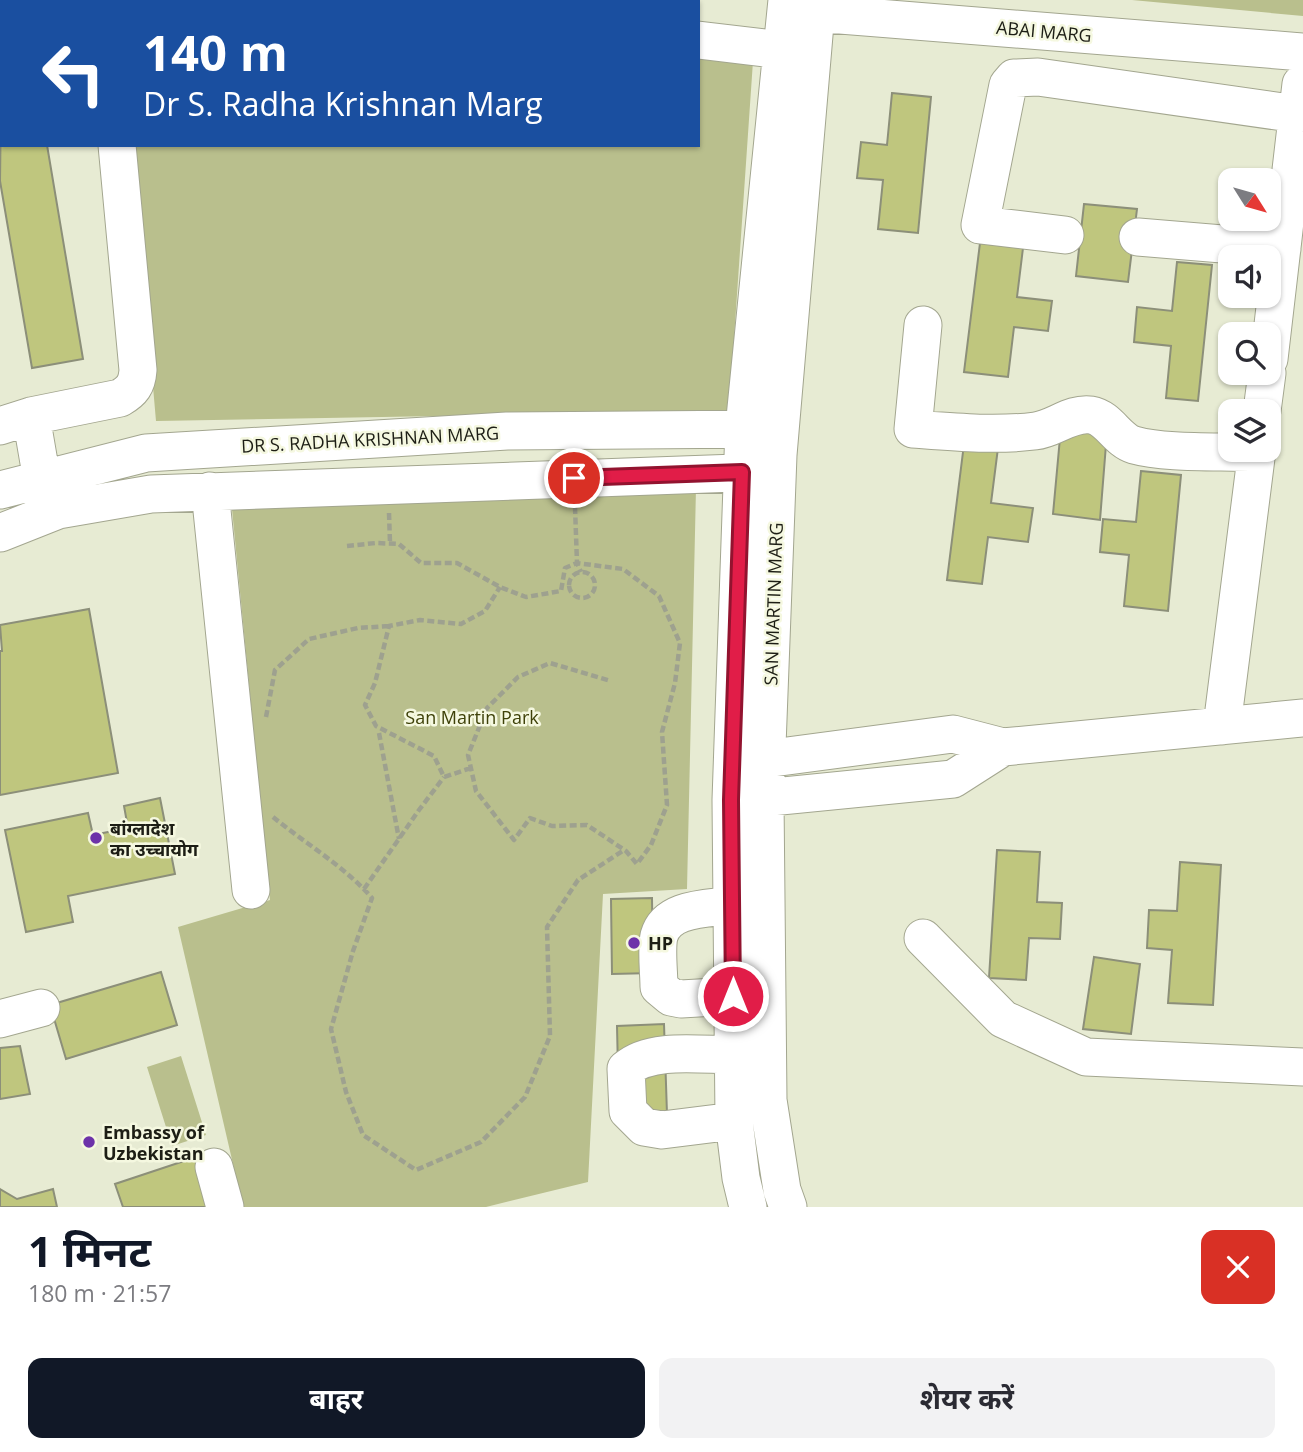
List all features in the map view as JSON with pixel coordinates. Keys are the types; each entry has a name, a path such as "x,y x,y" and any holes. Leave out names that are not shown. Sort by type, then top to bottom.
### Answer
{"street":[{"name":"SAN MARTIN MARG","path":"748,1207 741,1178 734,1121 732,905 748,800 760,472 744,428 781,50 801,6"},
{"name":"SAN MARTIN MARG","path":"760,472 780,430 801,6"},
{"name":"ABAI MARG","path":"801,6 1300,83"},
{"path":"700,40 781,50"},
{"path":"1065,235 980,225 1008,85 1014,78 1300,83 1282,249 1281,344"},
{"path":"43,480 16,421 120,398 131,391 137,382 117,147"},
{"path":"1138,237 1282,249"},
{"path":"923,326 913,429 969,433 1038,431 1058,421 1090,415 1102,419 1122,439 1132,444 1156,448 1218,450"},
{"name":"DR S. RADHA KRISHNAN MARG","path":"0,490 146,453 507,431 744,428 780,430"},
{"path":"146,453 151,494"},
{"path":"1222,726 1256,462"},
{"path":"0,533 58,510 151,494 760,472"},
{"path":"210,491 251,891"},
{"path":"750,762 953,734 1003,747 1303,718"},
{"path":"748,800 953,779 1003,747"},
{"name":"SAN MARTIN MARG","path":"748,800 768,1100 782,1190 788,1207"},
{"path":"732,905 681,913 666,923 659,936 659,987 671,998 733,996"},
{"path":"923,938 1003,1018 1086,1057 1303,1067"},
{"path":"0,1019 41,1008"},
{"path":"733,1055 652,1055 636,1060 626,1069 628,1111 644,1127 662,1130 734,1121"},
{"path":"214,1167 225,1207"}],"path":[{"path":"574,478 577,563 581,572 593,577 595,583 594,590 584,598 572,592 570,586 570,579 581,572"},
{"path":"347,546 376,542 399,544 421,563 457,563 500,587 526,597 561,591 565,568 577,563 623,569 659,596 680,643 675,683 662,732 667,805 650,845 637,864 624,850 587,825 552,826 530,818 514,840 476,791 468,755 487,708 518,677 550,663 611,681"},
{"path":"264,728 275,670 309,639 358,628 420,620 461,624 485,611 500,587"},
{"path":"389,626 375,683 365,705 376,726 434,756 444,777"},
{"path":"379,733 399,839"},
{"path":"364,889 444,777 471,768"},
{"path":"265,809 297,836 352,875 372,898 353,951 331,1029 346,1092 362,1135 416,1170 481,1142 524,1097 550,1036 547,926 578,880 624,850"}],"green space":[{"path":"1132,0 1303,0 1303,16"},
{"path":"700,56 753,61 729,411 156,421 132,147 700,147"},
{"name":"San Martin Park","path":"696,488 687,889 603,894 588,1182 486,1207 243,1207 178,927 270,900 232,509"},
{"path":"181,1056 206,1135 172,1146 147,1067"}],"building":[{"path":"892,93 931,97 918,233 878,229 883,180 857,178 861,142 887,145"},
{"path":"0,147 47,147 83,359 32,368 0,181"},
{"path":"1084,204 1137,209 1128,282 1076,276"},
{"path":"980,243 1023,248 1017,297 1052,301 1048,331 1014,327 1008,377 964,372"},
{"path":"1177,262 1212,265 1198,401 1166,398 1171,346 1134,342 1137,307 1172,311"},
{"path":"1061,427 1107,432 1100,520 1053,514"},
{"path":"964,444 998,448 991,503 1033,508 1028,542 988,537 982,584 947,580"},
{"path":"1141,471 1181,475 1168,611 1124,606 1129,555 1100,552 1103,519 1136,522"},
{"path":"89,609 118,773 0,795 0,625"},
{"path":"160,798 175,874 68,896 73,922 26,932 5,830 88,813 93,835 128,828 124,806"},
{"path":"997,850 1040,852 1037,902 1062,903 1060,939 1029,938 1026,980 989,978"},
{"path":"1180,862 1221,865 1213,1005 1168,1003 1172,950 1147,948 1149,910 1177,911"},
{"path":"652,898 653,973 612,974 611,899"},
{"path":"1094,957 1140,964 1131,1034 1083,1029"},
{"path":"161,972 177,1025 66,1059 50,1005"},
{"path":"664,1024 667,1114 619,1115 617,1026"},
{"path":"20,1046 30,1094 0,1099 0,1048"},
{"path":"199,1156 215,1207 123,1207 115,1184"},
{"path":"0,1189 17,1199 53,1189 57,1207 0,1207"}],"place":[{"name":"बांग्लादेश का उच्चायोग","path":"96,838"},
{"name":"HP","path":"634,943"},
{"name":"Embassy of Uzbekistan","path":"89,1142"}],"route":[{"path":"574,478 742,472 731,800 733,996"}]}
